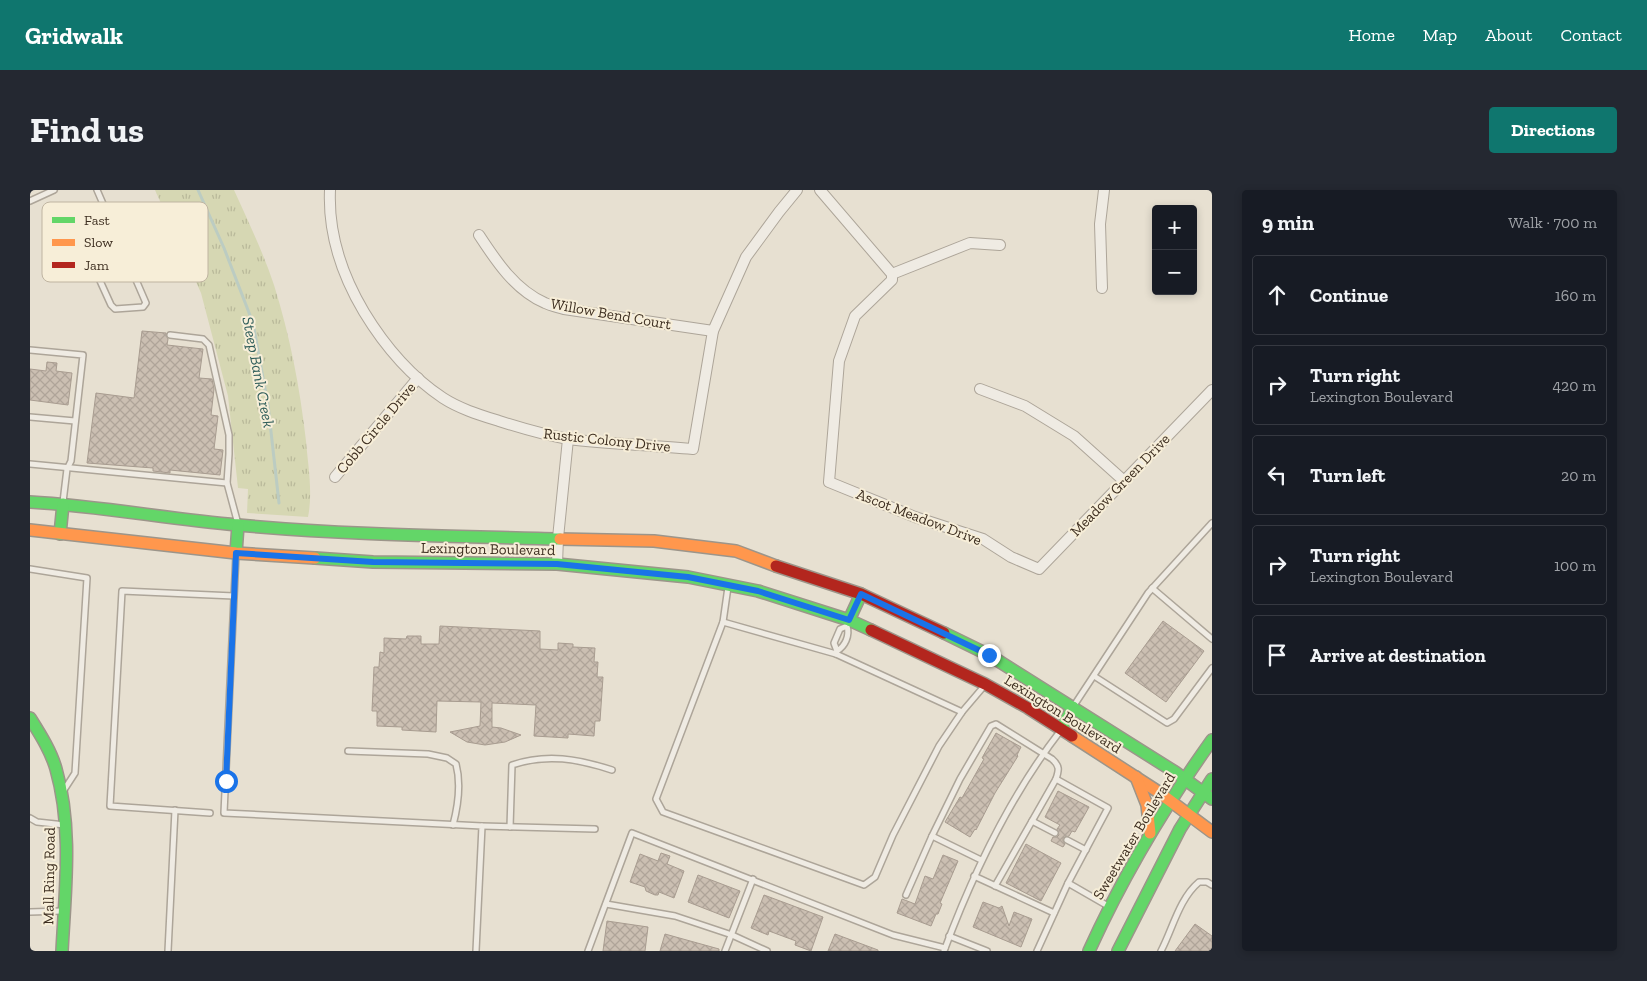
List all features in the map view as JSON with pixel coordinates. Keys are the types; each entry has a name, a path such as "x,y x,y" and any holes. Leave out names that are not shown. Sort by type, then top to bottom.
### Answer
{"main road":[{"name":"Lexington Boulevard","path":"30,502 63,504 238,525 408,535 654,541 736,551 783,569 861,594 989,655 1185,779 1208,796"},
{"path":"60,534 63,504"},
{"path":"236,553 238,525"},
{"name":"Lexington Boulevard","path":"30,530 236,553 373,562 557,564 688,577 758,591 848,623 985,684 1028,708 1136,777 1212,832"},
{"path":"848,623 861,594"},
{"path":"1061,729 1073,707"},
{"name":"Mall Ring Road","path":"30,718 56,768 61,795 67,853 62,951"},
{"name":"Sweetwater Boulevard","path":"1091,951 1096,934 1109,906 1150,833 1212,740"},
{"path":"1136,777 1147,805 1150,833"},
{"path":"1118,951 1180,829 1189,815 1208,796 1212,779"}],"street":[{"name":"Rustic Colony Drive","path":"330,190 329,206 342,268 351,290 377,333 394,354 418,378 443,398 472,412 529,430 568,438 693,449 713,331"},
{"path":"713,331 746,257 797,190"},
{"path":"820,190 892,274 970,243 1000,245"},
{"path":"1102,288 1100,224 1104,190"},
{"name":"Willow Bend Court","path":"479,235 508,276 544,303 564,309 713,331"},
{"name":"Ascot Meadow Drive","path":"892,274 892,280 855,316 839,361 829,482 915,516 983,539 1011,557 1025,562"},
{"name":"Cobb Circle Drive","path":"334,477 418,378"},
{"path":"980,389 1025,406 1074,436 1123,480"},
{"name":"Meadow Green Drive","path":"1025,562 1039,568 1212,390"},
{"path":"557,564 568,438"}],"lane":[{"path":"30,201 54,190"},
{"path":"97,190 102,202"},
{"path":"100,282 110,305 115,309 143,307 146,303 137,282"},
{"path":"170,335 203,339 209,344 229,435 230,454 227,483 238,525"},
{"path":"30,350 83,355 71,460 67,468 63,504"},
{"path":"30,417 75,422"},
{"path":"30,464 227,483"},
{"path":"1073,707 1152,588 1212,523"},
{"path":"236,553 224,813 453,825 595,829"},
{"path":"30,570 87,578 75,772 61,795"},
{"path":"728,585 723,622 656,799 663,812 864,885 876,877 893,835 939,746 962,712 985,684"},
{"path":"1152,588 1212,639"},
{"path":"210,813 110,806 122,590 234,596"},
{"path":"723,622 837,653 962,712"},
{"path":"837,653 834,643 840,629 848,623"},
{"path":"837,653 843,647 849,632 848,623"},
{"path":"1094,676 1167,723 1174,719 1212,668"},
{"path":"906,895 960,779 992,726 996,724 1043,752 1058,764 1059,769 1056,779 995,886"},
{"path":"588,951 632,833 893,935 945,950 981,860 1043,752 1061,729"},
{"path":"348,751 428,754 452,761 456,764 459,775 456,813 453,825"},
{"path":"510,827 512,765 529,760 576,760 612,770"},
{"path":"1037,951 1068,883 1108,808 1056,779"},
{"path":"168,951 175,810"},
{"path":"30,818 37,822 65,825"},
{"path":"1032,821 1055,833"},
{"path":"476,951 482,826"},
{"path":"932,836 981,860"},
{"path":"1067,840 1086,850"},
{"path":"974,876 1054,913"},
{"path":"725,951 753,879"},
{"path":"1162,951 1190,890 1199,882 1208,882 1212,885"},
{"path":"1068,883 1109,906"},
{"path":"606,904 675,916 732,935 767,951"},
{"path":"30,912 64,911"},
{"path":"950,936 987,951"}],"green space":[{"path":"155,190 234,190 270,273 290,343 301,401 309,469 308,517 247,513 248,489 238,488 228,396 201,293 196,282 208,282 208,202 160,202"}],"building":[{"path":"142,331 166,333 167,345 203,349 199,378 212,379 214,389 211,415 218,416 214,449 223,450 220,475 170,470 170,473 153,471 153,468 87,463 96,393 134,398"},
{"path":"47,362 57,363 56,371 72,373 68,405 30,400 30,369 46,371"},
{"path":"1163,621 1204,651 1166,702 1125,673"},
{"path":"440,626 540,631 540,649 558,650 558,643 573,644 573,647 595,648 594,662 598,662 597,677 603,677 600,721 595,721 594,736 568,734 568,738 534,736 536,705 492,703 492,727 521,735 505,742 485,745 467,742 450,732 480,726 481,702 437,701 436,732 402,730 402,727 377,726 377,711 372,711 374,667 379,667 380,652 384,653 384,638 406,639 407,636 421,636 421,644 439,644"},
{"path":"996,733 1021,747 1018,756 995,793 976,830 970,837 945,822 960,797 962,798"},
{"path":"1058,791 1089,807 1075,832 1072,831 1069,836 1063,838 1065,844 1063,847 1051,841 1053,837 1059,835 1057,829 1060,825 1045,817"},
{"path":"1026,844 1061,863 1041,901 1006,883"},
{"path":"661,853 670,856 667,864 684,871 674,898 659,892 658,895 655,895 646,891 645,887 630,882 640,854 658,861"},
{"path":"943,855 958,861 940,903 942,904 938,914 936,914 931,926 897,913 902,899 915,904 925,876 933,879"},
{"path":"698,875 740,891 729,918 688,902"},
{"path":"764,895 823,917 811,951 795,945 796,941 769,931 768,935 751,928"},
{"path":"983,902 999,908 1002,906 1009,926 1014,912 1032,919 1021,947 973,927"},
{"path":"607,921 648,927 645,951 603,951"},
{"path":"1195,924 1212,936 1212,951 1175,951"},
{"path":"665,934 719,949 719,951 660,951"},
{"path":"835,934 878,950 878,951 828,951"}],"waterway":[{"name":"Steep Bank Creek","path":"198,190 203,202"},
{"name":"Steep Bank Creek","path":"208,212 253,323 268,405 279,503"}],"traffic: fast":[{"path":"30,502 82,506 212,522 318,531 560,539"},
{"path":"60,534 63,504"},
{"path":"236,553 238,525"},
{"path":"315,558 373,562 557,564 688,577 758,591 849,620 871,630"},
{"path":"849,620 861,594"},
{"path":"944,633 989,655 1175,772 1212,799"},
{"path":"1061,729 1073,707"},
{"path":"30,718 54,762 65,814 66,883 62,951"},
{"path":"1089,951 1145,842 1212,740"},
{"path":"1118,951 1180,829 1212,779"}],"traffic: slow":[{"path":"30,530 236,553 315,558"},
{"path":"560,539 654,541 736,551 776,566"},
{"path":"1072,736 1157,791 1212,832"},
{"path":"1136,777 1147,805 1150,833"}],"traffic: jam":[{"path":"776,566 861,594 944,633"},
{"path":"871,630 985,684 1072,736"}],"route":[{"path":"226,781 236,553 373,562 557,564 688,577 758,591 849,620 861,594 989,655"}]}
